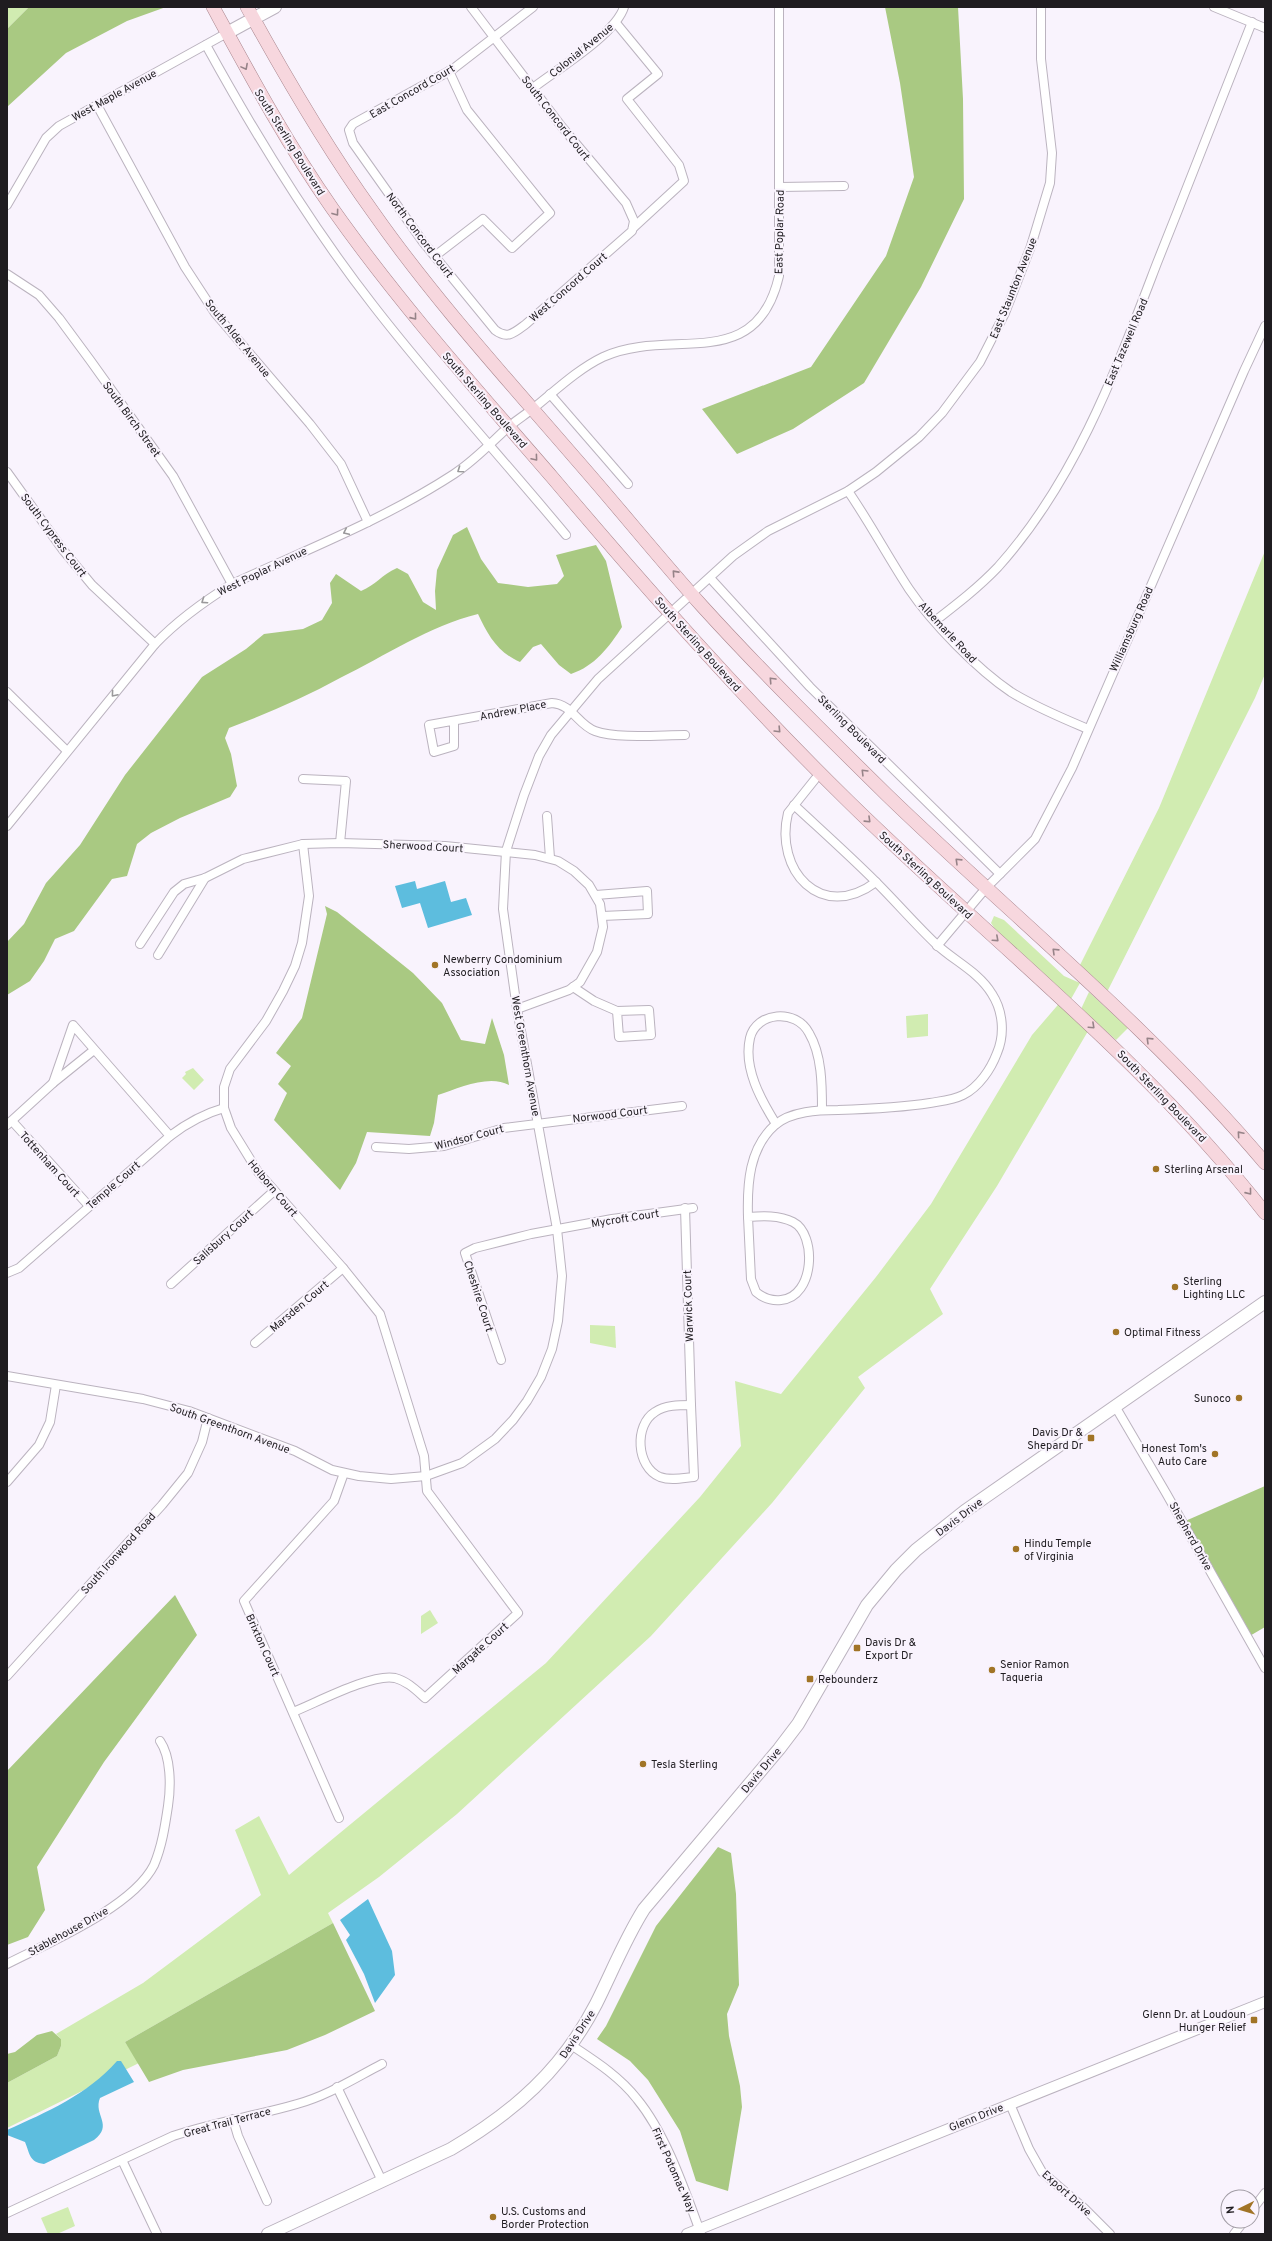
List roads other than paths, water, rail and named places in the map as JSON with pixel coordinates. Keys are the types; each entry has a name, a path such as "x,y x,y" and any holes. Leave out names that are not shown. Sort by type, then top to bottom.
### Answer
{"main road":[{"name":"South Sterling Boulevard","path":"213,7 287,139 334,210 417,320 670,613 750,702 820,773 967,913 1067,1003 1172,1104 1224,1161 1265,1213"},
{"path":"247,7 319,132 373,213 432,290 532,409 692,594 792,700 891,798 1190,1080 1265,1163"},
{"name":"West Maple Avenue","path":"227,33 275,7"},
{"name":"Davis Drive","path":"268,2234 451,2148 505,2114 531,2092 571,2045 595,2005 633,1927 644,1909 798,1724 863,1612 881,1588 916,1550 944,1527 1265,1302"}],"street":[{"name":"South Concord Court","path":"471,7 562,127 626,204 634,221 632,229"},
{"name":"East Concord Court","path":"349,130 353,124 449,71 533,7"},
{"name":"Colonial Avenue","path":"533,88 590,45 616,22 624,7"},
{"name":"East Poplar Road","path":"532,409 593,362 614,352 642,346 701,344 723,340 738,335 757,321 772,300 779,276 779,7"},
{"name":"East Staunton Avenue","path":"692,594 711,579 733,556 768,531 848,491 876,472 919,437 942,413 980,362 1005,313 1031,246 1050,183 1052,153 1041,59 1041,7"},
{"path":"1214,7 1265,28"},
{"name":"West Concord Court","path":"501,335 512,335 526,324 684,181 679,165 627,99 658,74 616,22"},
{"name":"East Tazewell Road","path":"935,621 971,593 1017,545 1053,496 1080,448 1128,338 1252,22"},
{"name":"West Maple Avenue","path":"7,205 46,138 70,118 97,105 227,33"},
{"path":"206,45 280,175 325,241 373,306 566,535"},
{"path":"435,256 483,219 512,248 550,213 467,110 449,71"},
{"name":"South Alder Avenue","path":"97,105 185,267 215,313 310,424 341,464 368,522"},
{"name":"North Concord Court","path":"349,130 353,143 435,256 501,335"},
{"path":"780,187 844,186"},
{"name":"South Birch Street","path":"7,274 39,296 59,318 90,360 173,476 232,584"},
{"name":"Williamsburg Road","path":"937,946 967,913 986,888 1035,839 1072,768 1265,326"},
{"path":"550,394 628,484"},
{"name":"West Poplar Avenue","path":"7,826 155,644 194,608 232,584 368,522 454,474 532,409"},
{"name":"South Cypress Court","path":"7,472 63,550 87,579 155,644"},
{"name":"Albemarle Road","path":"848,491 910,589 935,621 968,655 1007,689 1026,701 1088,729"},
{"name":"Sterling Boulevard","path":"711,579 810,687 1000,874"},
{"name":"West Greenthorn Avenue","path":"426,1476 462,1463 495,1439 527,1401 541,1377 552,1349 561,1298 562,1276 557,1229 517,1009 503,909 506,851 514,823 540,756 551,735 598,679 692,594"},
{"path":"7,692 67,751"},
{"name":"Andrew Place","path":"454,721 552,703 563,705 571,711"},
{"path":"571,711 582,724 596,732 609,734 685,735"},
{"path":"820,773 788,813 786,821 787,843 792,865 805,885 821,895 836,896 860,892 876,882"},
{"path":"303,779 346,781 340,843"},
{"path":"748,1216 785,1218 794,1222 802,1230 807,1243 808,1266 803,1287 792,1298 778,1300 770,1299 756,1292 751,1279 748,1216 748,1181 751,1166 764,1137 776,1124 796,1115 822,1110 896,1109 952,1099 963,1095 980,1081 991,1065 1000,1045 1002,1024 997,1004 984,983 937,946 876,882 794,805"},
{"path":"547,816 550,858"},
{"name":"Sherwood Court","path":"140,944 174,892 184,884 205,878 242,859 303,844 340,843 445,846 506,851 550,858 574,871 596,894"},
{"name":"Holborn Court","path":"303,844 309,896 302,943 295,966 283,991 266,1020 230,1069 224,1087 224,1108 230,1128 258,1172 343,1268 380,1314 424,1456 426,1476"},
{"path":"158,955 205,878"},
{"path":"517,1009 551,998 573,987 585,975 601,941 602,916 596,894 647,891 648,914 602,916"},
{"path":"573,987 594,1001 617,1011 649,1010 650,1035 619,1037 617,1011"},
{"path":"776,1124 756,1086 751,1067 749,1047 751,1033 756,1028 776,1017 787,1016 798,1020 810,1033 819,1062 822,1110"},
{"name":"Tottenham Court","path":"53,1082 73,1025 170,1136"},
{"name":"Tottenham Court","path":"88,1206 10,1123 53,1082 94,1050"},
{"name":"Norwood Court","path":"537,1122 682,1106"},
{"name":"Temple Court","path":"7,1273 19,1268 88,1206 170,1136 189,1122 206,1113 224,1108"},
{"name":"Windsor Court","path":"376,1147 409,1149 444,1146 504,1128 537,1122"},
{"name":"Salisbury Court","path":"171,1284 274,1191"},
{"name":"Mycroft Court","path":"557,1229 689,1208"},
{"name":"Warwick Court","path":"689,1208 691,1405 694,1477 671,1479 659,1476 651,1471 643,1459 641,1446 642,1427 647,1419 658,1410 671,1406 691,1405"},
{"name":"Cheshire Court","path":"501,1360 465,1253 475,1248 557,1229"},
{"name":"Marsden Court","path":"255,1343 343,1268"},
{"name":"South Greenthorn Avenue","path":"7,1376 143,1399 208,1418 295,1451 332,1470 344,1473 391,1479 426,1476"},
{"path":"7,1482 39,1445 50,1422 56,1385"},
{"name":"Shepherd Drive","path":"1115,1406 1265,1668"},
{"name":"South Ironwood Road","path":"7,1676 162,1505 188,1473 202,1442 208,1418"},
{"name":"Brixton Court","path":"339,1818 244,1601 334,1500 344,1473"},
{"name":"Margate Court","path":"293,1712 372,1679 394,1678 407,1682 425,1698 518,1613 427,1491 426,1476"},
{"name":"Stablehouse Drive","path":"7,1964 101,1916 133,1890 153,1866 164,1836 169,1796 166,1750 160,1740"},
{"name":"Glenn Drive","path":"687,2234 700,2231 1010,2104 1265,2002"},
{"name":"First Potomac Way","path":"571,2045 612,2073 638,2099 660,2133 700,2231"},
{"name":"Great Trail Terrace","path":"7,2213 173,2136 233,2119 298,2104 337,2087 382,2064"},
{"path":"337,2087 382,2181"},
{"name":"Export Drive","path":"1010,2104 1029,2150 1042,2172 1084,2208 1110,2234"},
{"path":"233,2119 238,2136 267,2201"},
{"path":"122,2160 157,2234"}],"water":[{"path":"415,881 417,889 445,881 451,902 466,898 472,915 428,928 420,903 402,908 395,886"},
{"path":"368,1899 392,1951 395,1975 375,2003 364,1974 346,1940 350,1935 340,1920"},
{"path":"117,2061 121,2061 134,2082 100,2098 99,2110 103,2125 100,2135 94,2140 44,2164 35,2161 31,2157 25,2142 7,2135 7,2130 66,2102 80,2093 93,2084"}],"place":[{"name":"Newberry Condominium Association","path":"435,965"},
{"name":"Sterling Arsenal","path":"1156,1169"},
{"name":"Sterling Lighting LLC","path":"1175,1287"},
{"name":"Optimal Fitness","path":"1116,1332"},
{"name":"Sunoco","path":"1239,1398"},
{"name":"Davis Dr & Shepard Dr","path":"1091,1438"},
{"name":"Honest Tom's Auto Care","path":"1215,1454"},
{"name":"Hindu Temple of Virginia","path":"1016,1549"},
{"name":"Davis Dr & Export Dr","path":"857,1648"},
{"name":"Senior Ramon Taqueria","path":"992,1670"},
{"name":"Rebounderz","path":"810,1679"},
{"name":"Tesla Sterling","path":"643,1764"},
{"name":"Glenn Dr. at Loudoun Hunger Relief","path":"1254,2020"},
{"name":"U.S. Customs and Border Protection","path":"493,2217"}]}
